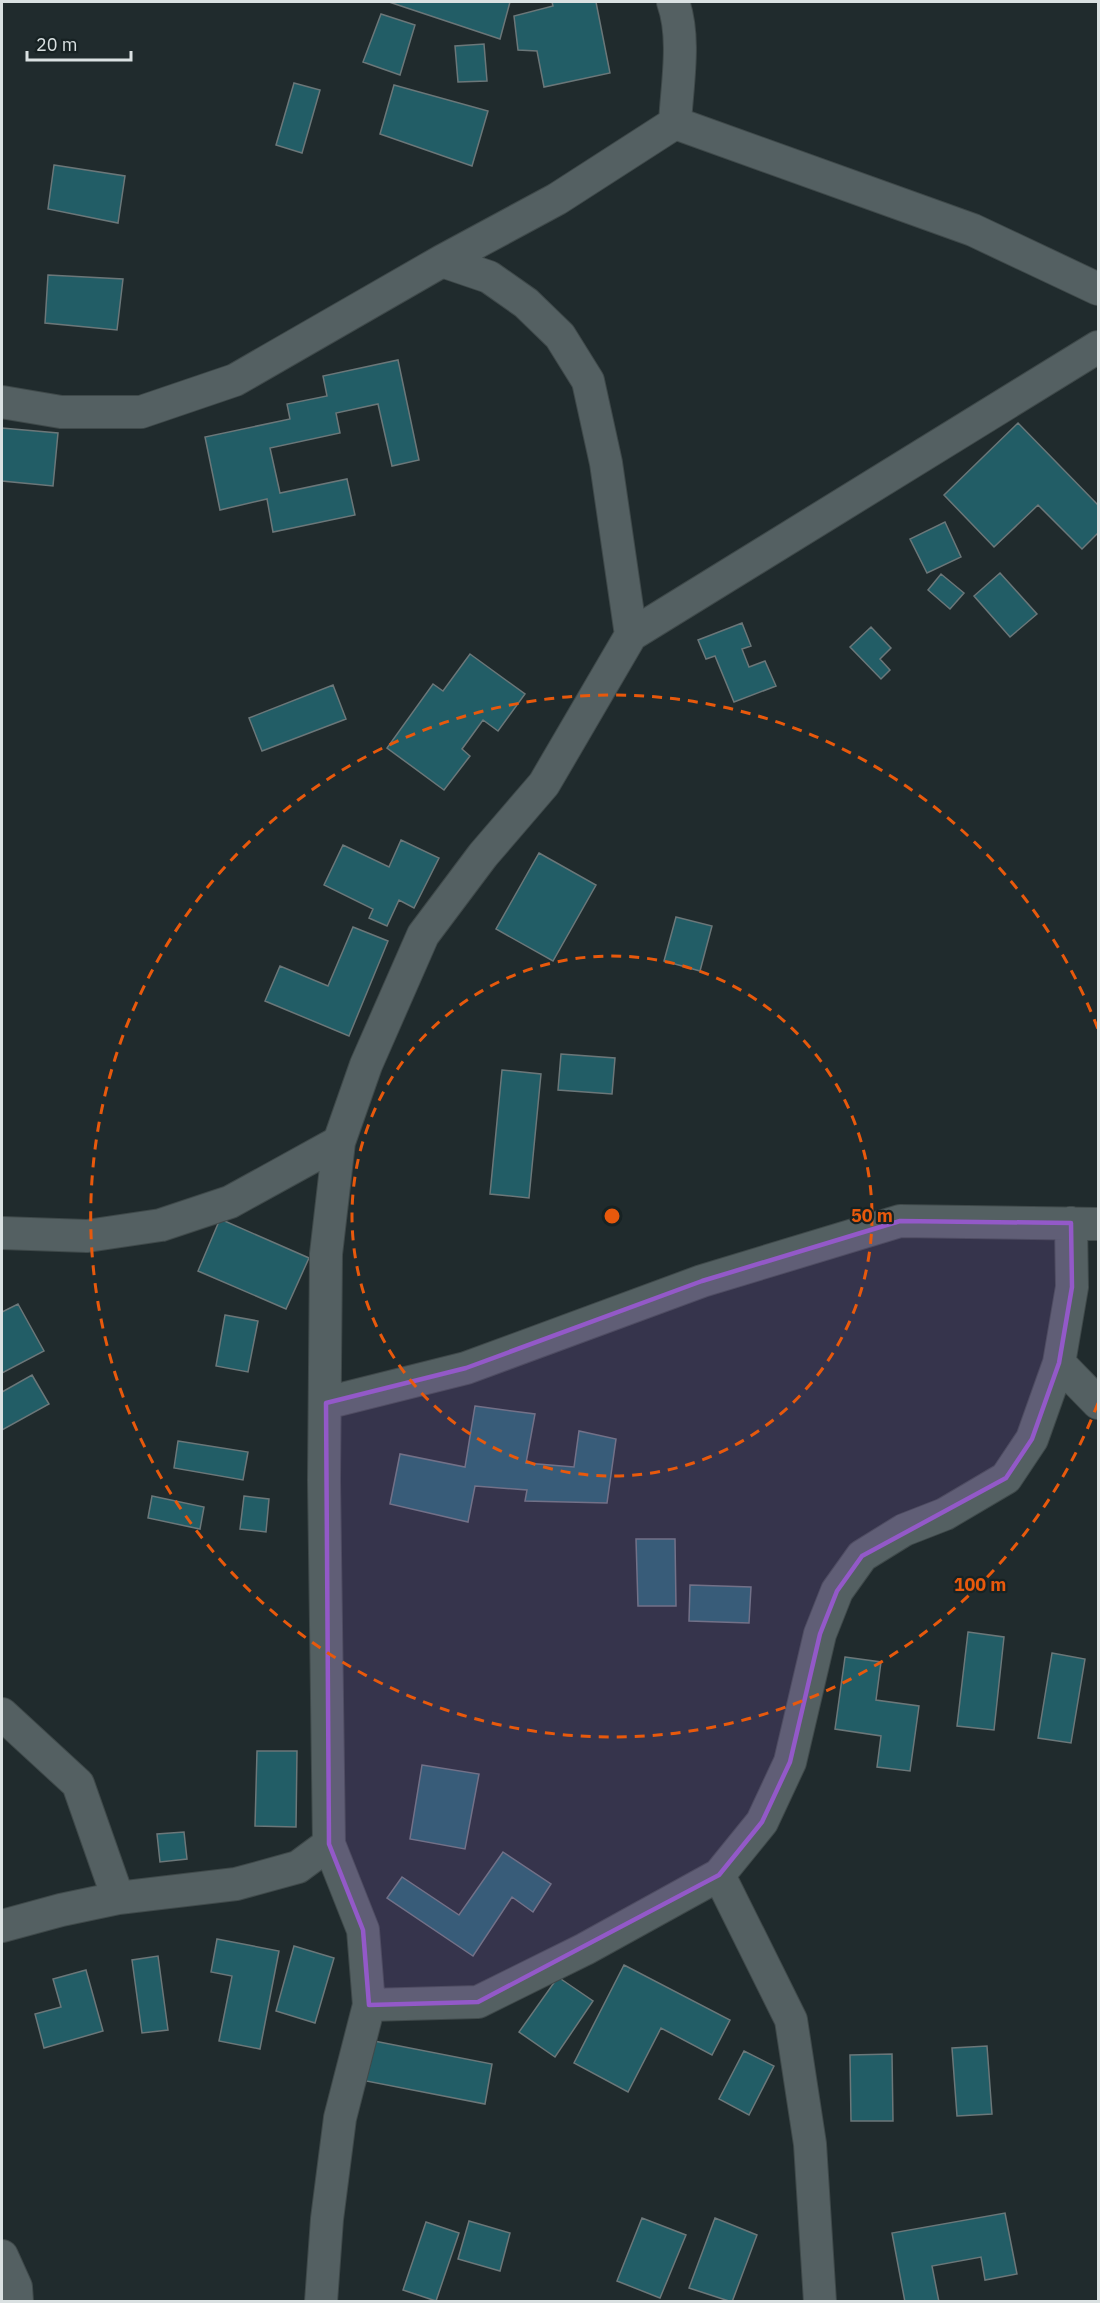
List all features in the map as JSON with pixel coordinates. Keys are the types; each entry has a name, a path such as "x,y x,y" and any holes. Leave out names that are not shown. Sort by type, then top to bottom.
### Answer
{"street":[{"path":"673,2 677,12 678,52 675,123"},
{"path":"2,402 61,412 141,412 235,380 442,261 557,199 675,123"},
{"path":"675,123 973,230 1098,289"},
{"path":"442,261 489,277 526,303 560,336 588,381 606,463 631,635"},
{"path":"321,2301 327,2219 340,2118 369,2005 363,1930 329,1844 324,1480 326,1254 339,1142 366,1065 423,935 483,855 544,784 631,635 1098,347"},
{"path":"2,1233 87,1236 161,1225 230,1202 339,1142"},
{"path":"326,1403 466,1368 702,1281 900,1221 1085,1224 1059,1362 1032,1439 1006,1478 945,1514 904,1530 862,1556 837,1591 820,1634 790,1762 762,1822 719,1875 585,1949 478,2002 369,2005"},
{"path":"1059,1362 1098,1403"},
{"path":"2,1714 78,1784 118,1898"},
{"path":"2,1926 118,1898 236,1884 298,1867 329,1844"},
{"path":"719,1875 791,2020 810,2144 820,2301"},
{"path":"2,2256 16,2287 17,2301"}],"highlighted area":[{"path":"900,1221 1071,1223 1072,1287 1059,1363 1032,1439 1006,1478 862,1556 837,1591 820,1634 790,1762 762,1822 719,1875 478,2002 369,2005 363,1930 329,1844 326,1403 466,1368 702,1281"}],"building":[{"path":"389,2 510,2 500,39"},
{"path":"552,2 596,2 610,73 544,87 537,51 518,50 514,16 553,6"},
{"path":"381,14 415,25 400,75 363,62"},
{"path":"484,44 487,81 458,82 455,46"},
{"path":"294,83 320,90 302,153 276,145"},
{"path":"394,85 488,111 472,166 380,134"},
{"path":"54,165 125,176 118,223 48,209"},
{"path":"48,275 123,279 117,330 45,323"},
{"path":"398,360 419,460 392,466 378,404 336,413 340,433 270,448 280,493 347,479 355,515 273,532 267,499 220,510 205,437 290,419 287,404 327,396 323,376"},
{"path":"1018,423 1098,505 1098,533 1082,549 1038,505 994,547 944,495"},
{"path":"2,428 58,433 53,486 2,481"},
{"path":"945,522 961,557 927,573 910,539"},
{"path":"1000,573 1037,614 1010,637 974,596"},
{"path":"941,574 964,593 950,609 928,590"},
{"path":"742,623 751,646 742,649 749,667 765,661 776,686 734,702 715,656 706,659 698,640"},
{"path":"871,627 891,648 880,659 890,670 881,679 850,647"},
{"path":"470,654 525,694 498,731 483,720 462,749 470,756 444,790 387,748 433,684 443,691"},
{"path":"333,685 346,719 262,751 249,718"},
{"path":"401,840 439,858 414,908 399,900 387,926 369,918 373,909 324,885 343,845 389,867"},
{"path":"539,853 596,885 553,961 496,929"},
{"path":"676,917 712,926 700,971 664,961"},
{"path":"353,927 388,941 349,1036 265,1001 280,966 328,986"},
{"path":"561,1054 615,1058 612,1094 558,1090"},
{"path":"502,1070 541,1074 529,1198 490,1194"},
{"path":"220,1219 309,1258 286,1309 198,1271"},
{"path":"18,1304 44,1351 2,1373 2,1312"},
{"path":"225,1315 258,1321 248,1372 216,1366"},
{"path":"32,1375 49,1404 2,1430 2,1392"},
{"path":"475,1406 535,1414 526,1463 574,1467 579,1431 616,1439 607,1503 525,1501 527,1490 475,1486 468,1522 390,1504 400,1454 465,1467"},
{"path":"178,1441 248,1452 243,1480 174,1468"},
{"path":"152,1496 204,1507 200,1529 148,1518"},
{"path":"244,1496 269,1499 266,1532 240,1529"},
{"path":"636,1539 675,1539 676,1606 638,1606"},
{"path":"690,1585 751,1587 749,1623 689,1621"},
{"path":"968,1632 1004,1637 994,1730 957,1726"},
{"path":"1052,1653 1085,1659 1071,1743 1038,1738"},
{"path":"845,1657 881,1662 876,1700 919,1706 910,1771 877,1767 881,1736 835,1729"},
{"path":"257,1751 297,1751 296,1827 255,1826"},
{"path":"422,1765 479,1774 465,1849 410,1839"},
{"path":"184,1832 187,1859 160,1862 157,1834"},
{"path":"503,1852 551,1884 533,1912 512,1897 473,1956 387,1898 402,1877 459,1915"},
{"path":"217,1939 279,1951 260,2049 219,2041 232,1976 211,1972"},
{"path":"294,1946 334,1958 315,2023 276,2011"},
{"path":"158,1956 168,2030 142,2033 132,1960"},
{"path":"624,1965 730,2020 712,2055 661,2028 628,2092 574,2063"},
{"path":"86,1970 103,2031 44,2048 35,2014 61,2007 53,1979"},
{"path":"558,1977 593,2001 555,2057 519,2032"},
{"path":"369,2040 492,2064 485,2104 361,2080"},
{"path":"987,2046 992,2114 957,2116 952,2048"},
{"path":"744,2051 774,2066 749,2115 719,2099"},
{"path":"892,2054 893,2121 851,2121 850,2055"},
{"path":"1005,2213 1017,2274 985,2280 981,2257 932,2266 939,2302 905,2302 892,2233"},
{"path":"642,2218 686,2235 660,2298 617,2281"},
{"path":"715,2218 757,2235 732,2302 689,2288"},
{"path":"469,2221 510,2233 500,2271 458,2259"},
{"path":"426,2222 459,2233 436,2301 403,2290"}]}
